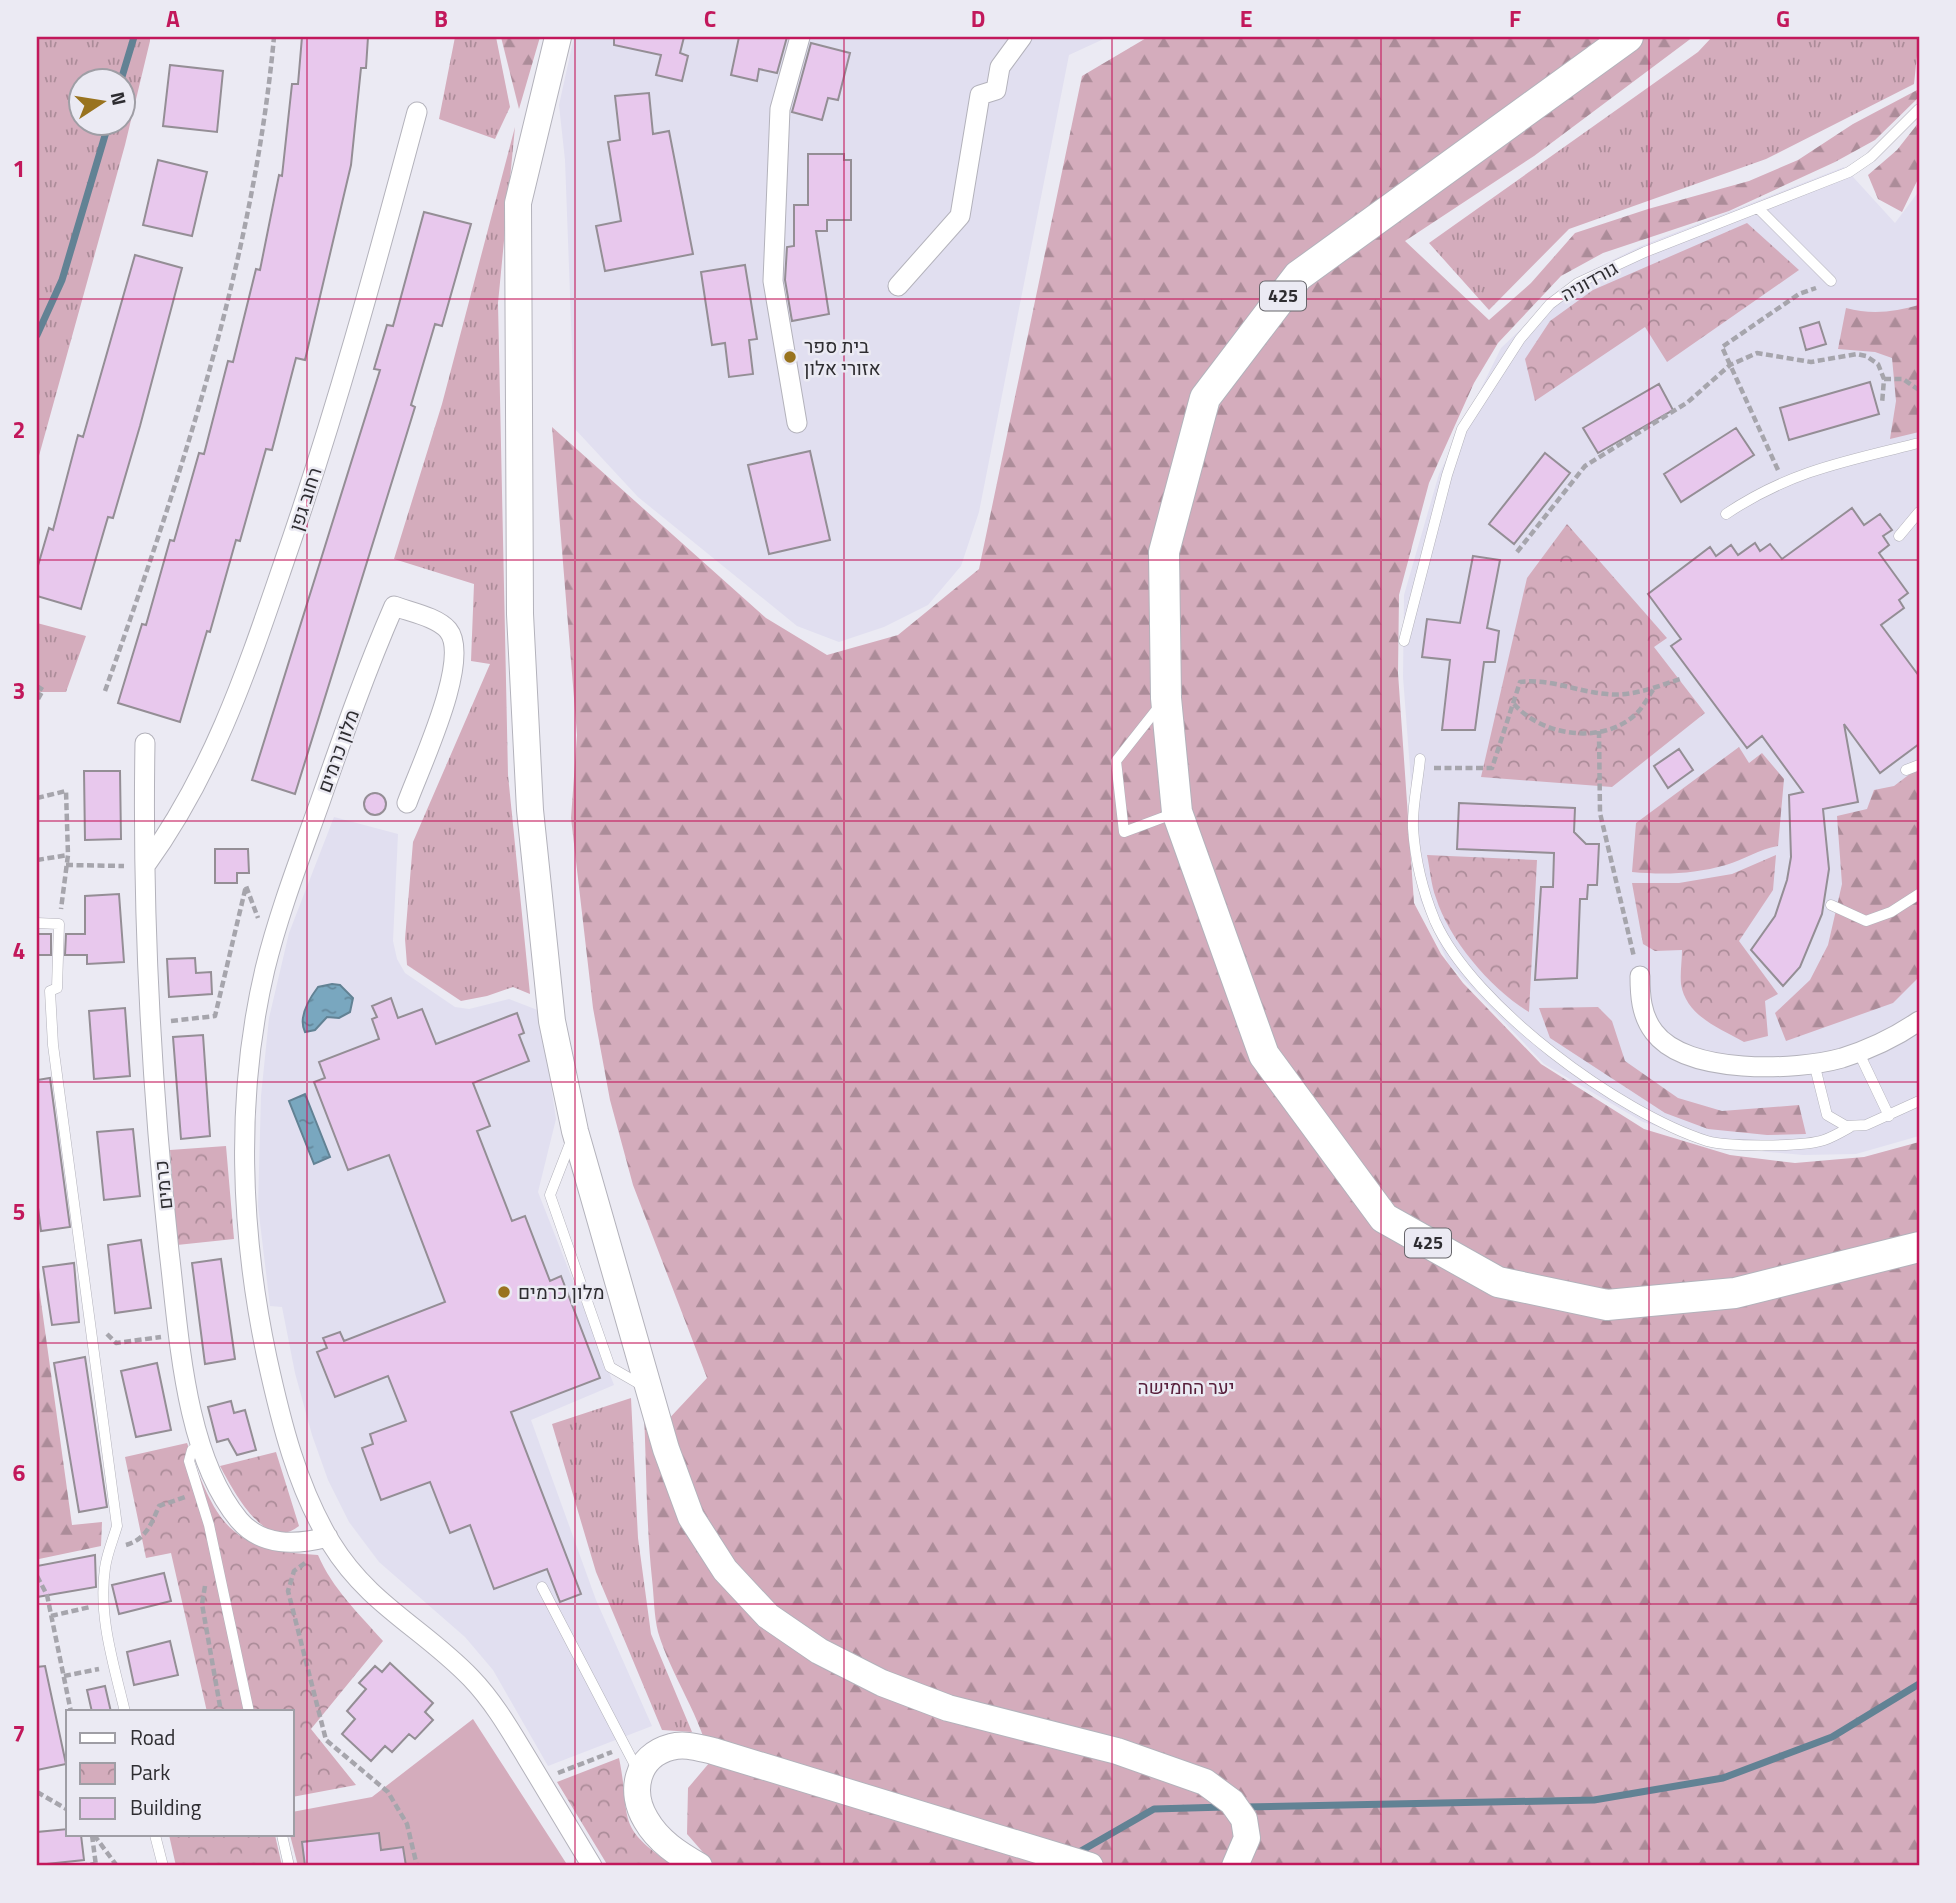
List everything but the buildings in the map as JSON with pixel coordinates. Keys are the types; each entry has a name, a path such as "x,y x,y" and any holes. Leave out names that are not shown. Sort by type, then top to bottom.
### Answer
{"main road":[{"path":"558,37 517,203 520,614 530,810 552,1021 575,1131 666,1449 691,1517 725,1570 768,1616 819,1651 882,1683 937,1704 1108,1749 1205,1782 1232,1802 1244,1819 1247,1838 1235,1866"},
{"name":"425","path":"1628,37 1298,276 1205,398 1164,551 1166,698 1177,812 1264,1055 1384,1218 1497,1282 1607,1306 1735,1293 1919,1247"},
{"path":"698,1866 677,1854 646,1820 636,1787 639,1772 646,1760 657,1751 673,1746 692,1746 1090,1866"}],"street":[{"path":"797,423 773,281 780,109 800,37"},
{"path":"898,286 960,216 980,95 996,90 1000,67 1022,37"},
{"name":"רחוב גפן","path":"145,866 200,782 249,664 353,348 416,112"},
{"name":"מלון כרמים","path":"407,803 450,685 455,647 451,635 443,625 394,606 359,691 277,927 259,998 247,1089 249,1239 260,1321 281,1416 300,1479 329,1541 372,1597 451,1659 480,1688 592,1866"},
{"name":"כרמים","path":"145,743 145,866 150,1024 163,1193 179,1334 190,1399 202,1446 223,1496 248,1528 264,1538 281,1542 329,1541"},
{"path":"1640,976 1640,998 1654,1033 1689,1055 1724,1064 1769,1067 1814,1063 1858,1051 1919,1021"}],"lane":[{"name":"גורדוניה","path":"1404,641 1453,451 1484,391 1520,339 1550,304 1578,283 1645,252 1849,172 1871,157 1919,108"},
{"path":"1758,208 1831,281"},
{"path":"1726,514 1783,481 1811,470 1919,443"},
{"path":"1899,536 1919,512"},
{"path":"1166,698 1136,732 1116,761 1125,832 1177,812"},
{"path":"1420,764 1413,827 1421,883 1436,923 1462,964 1512,1021 1569,1065 1654,1118 1709,1142 1776,1145 1822,1141 1852,1126"},
{"path":"1906,770 1919,765"},
{"path":"1831,905 1866,921 1891,912 1919,894"},
{"path":"37,923 60,924 57,988 50,991 53,1045 117,1526 105,1568 104,1604 106,1632 125,1710"},
{"path":"1858,1051 1889,1116"},
{"path":"1814,1063 1827,1115 1846,1126 1867,1125 1919,1101"},
{"path":"575,1131 550,1195 610,1367 648,1389"},
{"path":"202,1446 189,1454 209,1525 249,1710"},
{"path":"542,1587 639,1772"},
{"path":"155,1836 163,1866"},
{"path":"282,1836 289,1866"}],"path":[{"path":"105,691 175,486 216,348 249,205 274,37"},
{"path":"1783,481 1722,347 1799,294 1831,281"},
{"path":"1517,552 1585,466 1688,402 1730,365 1757,353 1770,352 1811,362 1857,354 1878,364 1884,379 1882,404"},
{"path":"1884,379 1903,379 1919,390"},
{"path":"1420,764 1492,768 1520,682 1538,679 1566,688 1609,695 1639,692 1683,678"},
{"path":"37,686 44,690 37,701"},
{"path":"1513,703 1526,717 1545,727 1587,734 1636,714 1655,687"},
{"path":"1599,731 1600,814 1630,946 1640,976"},
{"path":"37,798 66,792 68,855 60,924"},
{"path":"37,860 68,855"},
{"path":"66,865 145,866"},
{"path":"150,1024 215,1016 246,886 262,923 277,927"},
{"path":"88,1316 116,1343 179,1334"},
{"path":"109,1549 140,1540 159,1506 199,1492"},
{"path":"329,1541 294,1571 288,1591 326,1740 388,1792 407,1824 417,1866"},
{"path":"37,1576 47,1594 71,1710"},
{"path":"206,1577 202,1604 221,1710"},
{"path":"51,1616 104,1604"},
{"path":"64,1676 114,1666"},
{"path":"540,1780 626,1747"},
{"path":"37,1792 66,1809"},
{"path":"79,1866 95,1865 93,1836"},
{"path":"94,1836 117,1866"}],"shaded area":[{"name":"בית ספר אזורי אלון","path":"574,37 1108,37 1069,55 979,512 961,566 928,605 884,627 839,642 797,626 638,497 575,429 565,160 559,105"},
{"path":"1844,167 1895,223 1919,191 1919,1136 1856,1154 1803,1155 1735,1149 1643,1122 1544,1064 1448,963 1420,899 1403,677 1404,595 1439,474 1501,348 1574,279 1641,246"},
{"path":"334,817 398,834 393,941 397,959 405,973 455,1007 469,1009 509,999 540,1011 556,1119 538,1192 614,1385 531,1420 596,1600 652,1726 548,1766 493,1670 465,1637 379,1562 349,1522 328,1480 312,1435 295,1373 282,1307 270,1306 258,1206 261,1096 269,1018 289,933"}],"green space":[{"path":"37,37 150,37 136,99 136,66 66,66 66,136 127,136 37,463"},
{"path":"455,37 496,37 510,107 495,139 439,119"},
{"path":"501,37 540,37 519,109"},
{"name":"יער החמישה","path":"1148,37 1693,37 1534,156 1405,241 1489,320 1531,283 1575,233 1749,181 1798,160 1853,124 1919,89 1919,97 1875,140 1835,162 1729,211 1603,253 1561,276 1498,343 1474,383 1429,483 1399,595 1398,673 1414,903 1441,954 1463,983 1541,1064 1644,1129 1730,1155 1795,1163 1864,1157 1919,1142 1919,1866 715,1866 687,1834 688,1788 710,1762 701,1730 658,1632 648,1529 642,1380 664,1424 707,1378 633,1185 610,1100 593,1008 571,818 577,735 552,427 766,618 827,655 898,635 979,569 1082,76"},
{"path":"1712,37 1919,37 1914,84 1766,159 1569,229 1489,310 1429,243 1698,52"},
{"path":"1919,122 1919,177 1902,212 1878,199 1868,175 1897,150"},
{"path":"515,127 498,303 508,775 530,994 513,987 461,1001 407,965 405,939 413,842 490,664 471,661 474,584 394,559 442,404"},
{"path":"1747,223 1799,270 1667,362 1645,327 1535,401 1525,359 1550,321 1593,290"},
{"path":"1919,305 1919,432 1890,439 1896,401 1892,358 1875,352 1838,349 1846,308 1883,312"},
{"path":"1567,524 1667,638 1654,647 1705,713 1612,787 1481,777 1527,578"},
{"path":"37,623 86,636 66,692 37,692"},
{"path":"1739,747 1749,763 1762,753 1784,779 1778,846 1714,868 1691,872 1632,872 1636,823"},
{"path":"1919,767 1919,977 1893,1003 1786,1041 1775,1013 1810,980 1828,945 1842,884 1837,816 1867,809 1874,790 1894,786"},
{"path":"1427,855 1537,860 1529,1012 1501,991 1461,947 1436,898"},
{"path":"1776,855 1773,890 1739,941 1778,994 1765,1001 1768,1036 1744,1042 1705,1020 1689,1005 1681,984 1682,950 1655,951 1643,944 1632,883 1679,883 1732,874"},
{"path":"1598,1007 1612,1021 1625,1061 1678,1098 1722,1111 1799,1105 1806,1134 1767,1135 1708,1129 1665,1113 1550,1038 1539,1008"},
{"path":"226,1146 234,1239 177,1245 170,1150"},
{"path":"37,1273 72,1525 102,1522 101,1546 39,1559 37,1556"},
{"path":"631,1398 638,1538 651,1634 692,1732 662,1730 596,1572 552,1424"},
{"path":"187,1443 207,1493 229,1527 263,1547 318,1555 338,1590 383,1641 311,1729 356,1785 294,1797 294,1710 207,1710 171,1553 146,1558 125,1457"},
{"path":"276,1452 299,1526 286,1532 274,1532 251,1515 220,1466"},
{"path":"473,1719 568,1866 298,1866 290,1836 294,1836 294,1812 372,1797"},
{"path":"619,1758 628,1820 633,1830 642,1841 674,1866 608,1866 557,1782"},
{"path":"169,1836 275,1836 282,1866 176,1866"}],"water":[{"path":"340,985 353,998 350,1012 339,1018 327,1017 315,1030 305,1032 304,1015 311,997 318,987"},
{"path":"305,1094 330,1157 314,1164 289,1101"}],"waterway":[{"path":"125,66 134,37"},
{"path":"37,335 62,280 105,136"},
{"path":"1244,1807 1594,1800 1723,1778 1832,1737 1919,1684"},
{"path":"1074,1855 1154,1809 1225,1807"}],"place":[{"name":"בית ספר אזורי אלון","path":"790,357"},
{"name":"מלון כרמים","path":"504,1292"}]}
